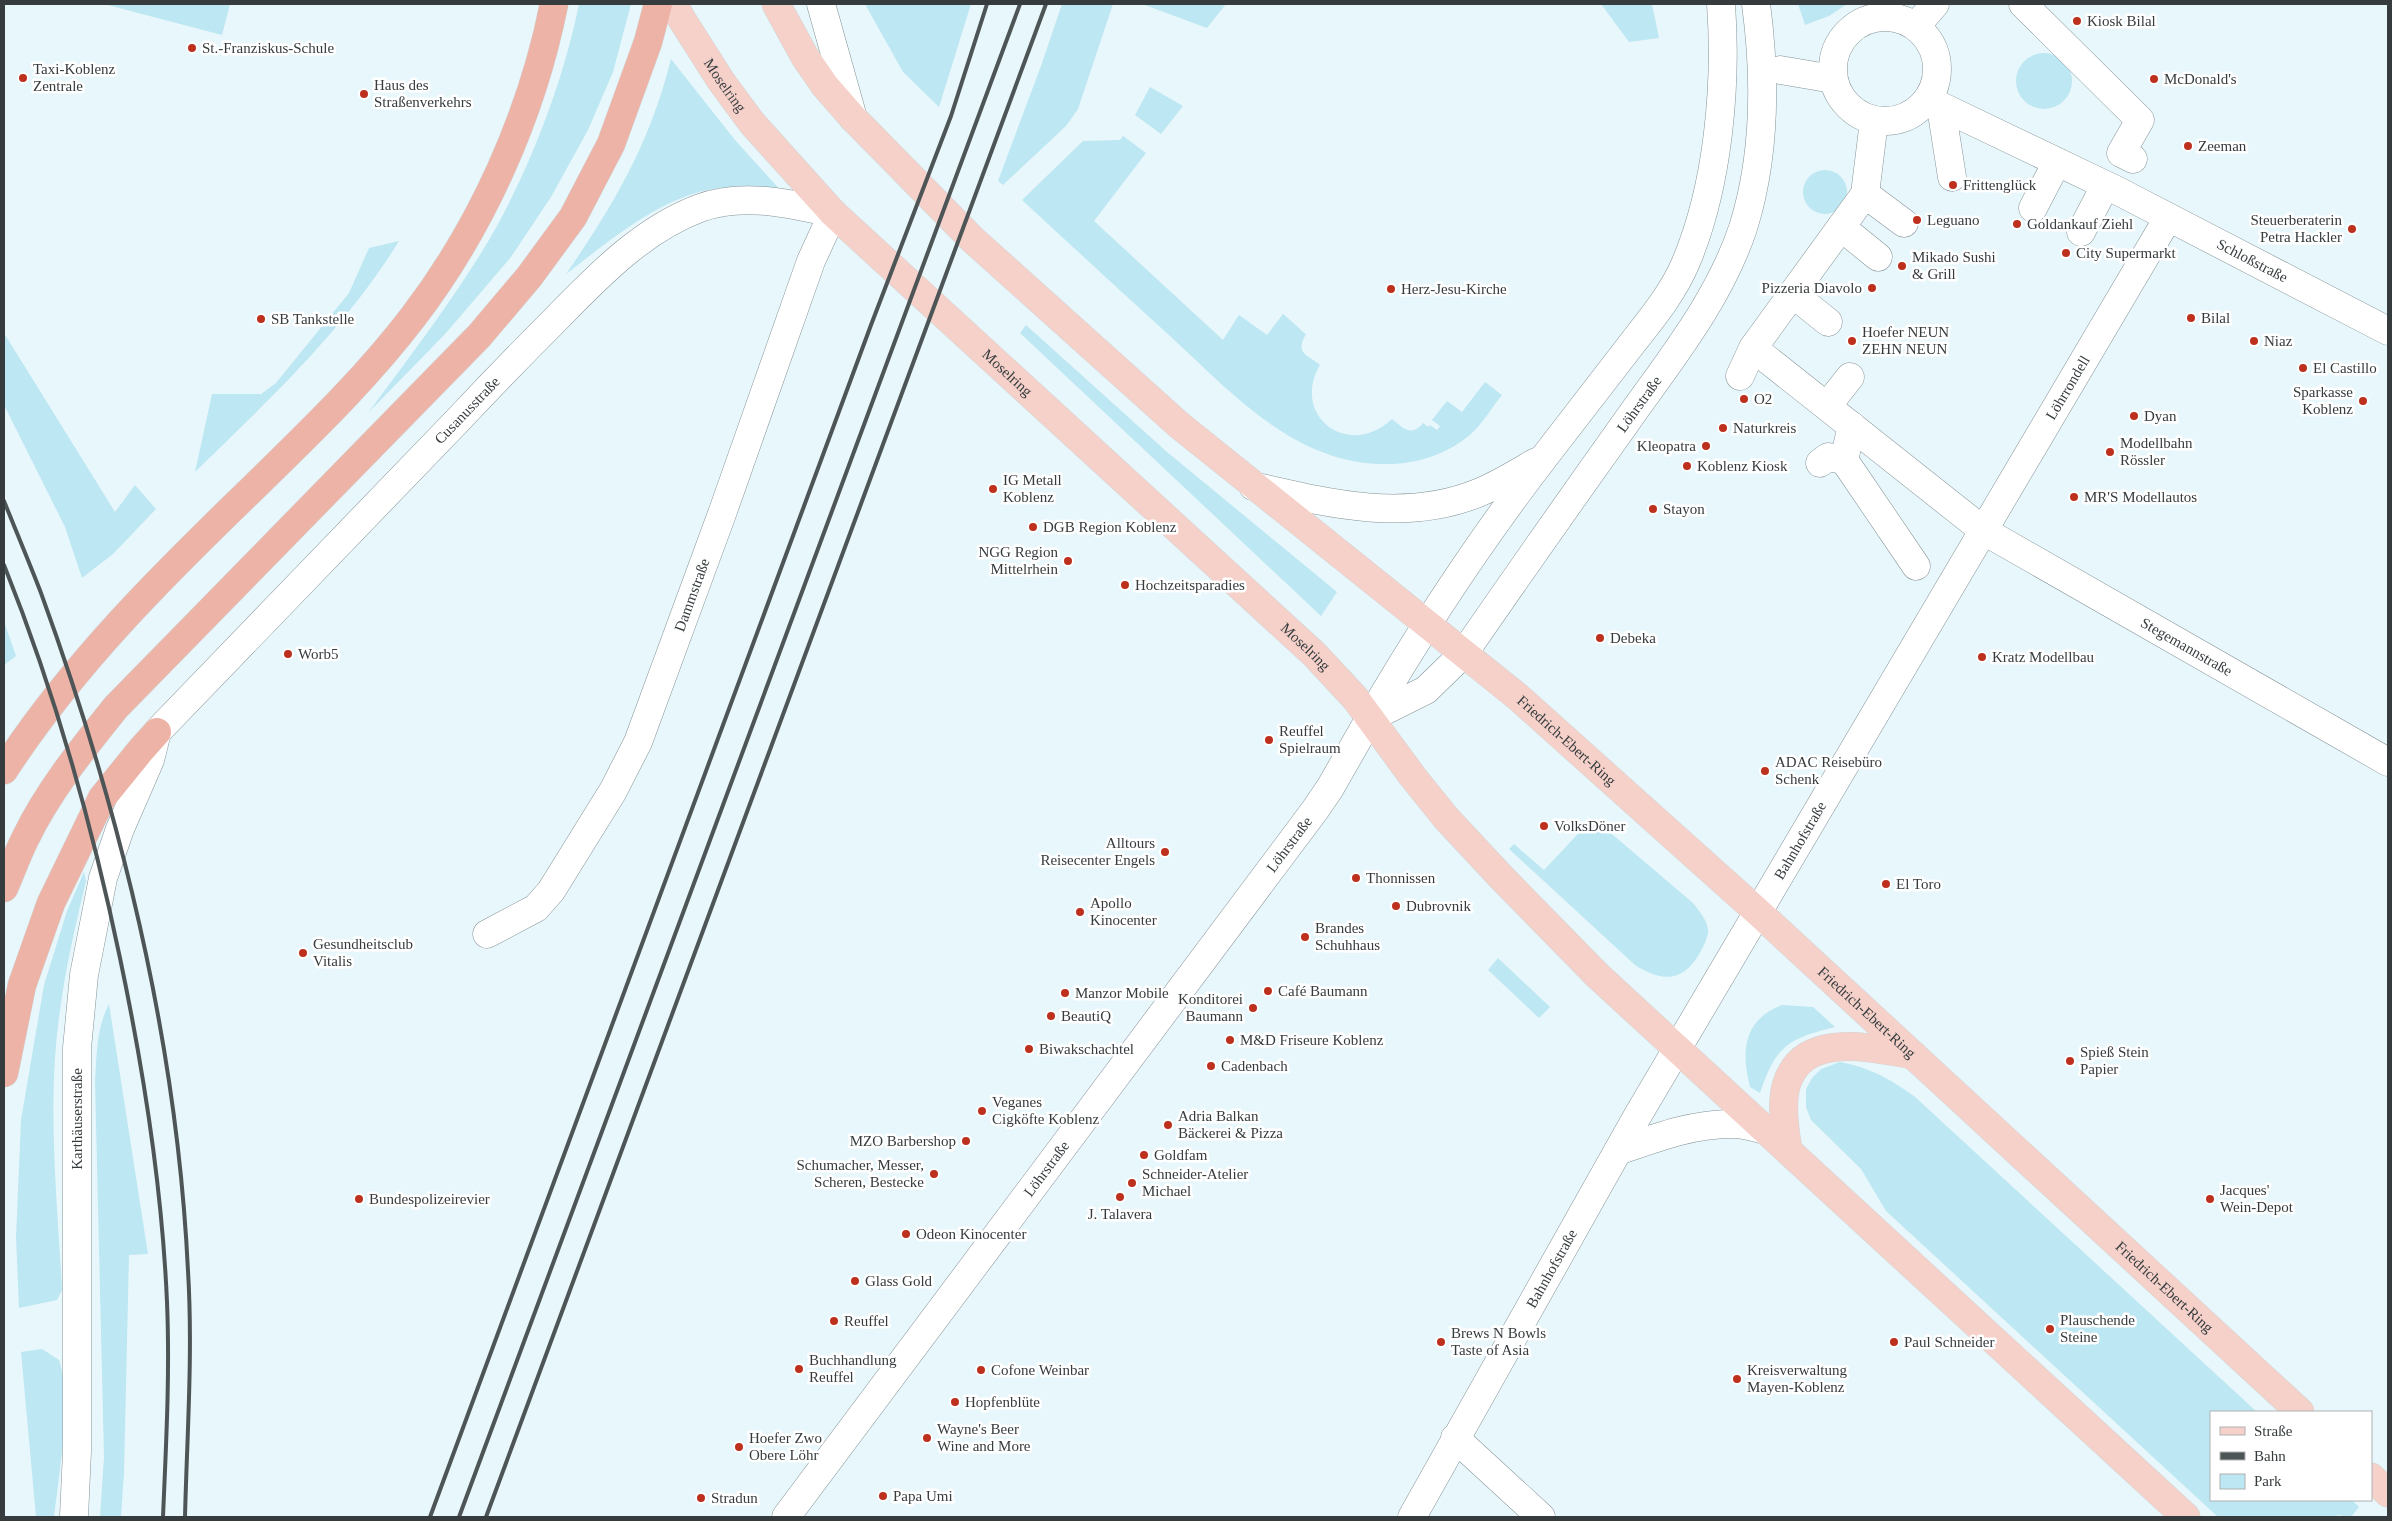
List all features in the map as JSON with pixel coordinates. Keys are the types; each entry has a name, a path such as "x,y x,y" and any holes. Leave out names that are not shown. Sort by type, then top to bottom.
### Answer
{"highway":[{"path":"4,770 46,709 90,655 140,599 341,401 394,342 434,289 470,228 519,124 542,58 554,4"},
{"path":"4,888 26,837 51,794 69,767 116,707 479,336 529,277 573,217 611,144 645,51 658,4"},
{"path":"4,738 46,709"},
{"path":"4,1073 22,985 51,903 102,798 158,732"}],"main road":[{"path":"776,4 805,58 825,86 853,118 972,239 1088,345 1252,486 1426,623"},
{"name":"Moselring","path":"678,11 752,123 833,214 1314,654 1355,698 1370,718"},
{"name":"Friedrich-Ebert-Ring","path":"1426,623 1518,697 1759,913 2299,1411"},
{"path":"1370,718 1425,793 1475,850 1597,975 2186,1517"},
{"path":"1788,1150 1784,1111 1786,1086 1800,1062 1812,1053 1844,1046 1864,1046 1913,1055"},
{"path":"2372,1478 2388,1493"}],"street":[{"path":"821,4 853,118"},
{"path":"1916,26 1934,4"},
{"name":"Löhrstraße","path":"786,1517 1316,810 1426,623 1543,458 1656,312 1685,265 1701,220 1712,174 1722,71 1722,7"},
{"name":"Löhrstraße","path":"1370,718 1426,690 1464,653 1693,328 1710,300 1735,249 1751,197 1763,120 1764,82 1757,10"},
{"path":"1934,104 1893,122 1874,121 1857,114 1843,102 1833,79 1833,60 1840,41 1852,28 1865,20 1883,16 1901,19 1916,26 1929,40 1938,61 1934,104 1952,177"},
{"path":"2053,23 2124,91 2140,120 2121,152 2133,160"},
{"path":"1780,70 1833,79"},
{"path":"1934,104 2112,188 2081,232"},
{"path":"1732,370 1754,348 1865,194 1874,121"},
{"path":"2025,204 2049,158"},
{"name":"Schloßstraße","path":"2112,188 2388,331"},
{"path":"1865,194 1904,223"},
{"name":"Cusanusstraße","path":"158,732 557,318 606,268 636,244 683,215 703,206 725,202 772,201 833,214"},
{"name":"Dammstraße","path":"487,934 536,908 552,891 613,791 638,742 723,511 811,261 833,214"},
{"name":"Löhrrondell","path":"1970,519 2168,218"},
{"path":"1837,233 1874,262"},
{"path":"1793,294 1828,322"},
{"path":"1754,348 1970,519"},
{"path":"1828,406 1850,377"},
{"path":"1852,426 1848,484 1891,546 1916,566"},
{"path":"1252,486 1351,506 1380,509 1423,507 1479,493 1543,458"},
{"name":"Stegemannstraße","path":"1970,519 2388,762"},
{"name":"Bahnhofstraße","path":"1412,1517 1618,1151 1759,913 1970,519"},
{"name":"Karthäuserstraße","path":"74,1517 77,1451 77,1048 84,975 103,878 120,829 150,760 158,732"},
{"path":"1618,1151 1676,1132 1715,1124 1735,1124 1768,1131"},
{"path":"1455,1438 1541,1517"}],"green space":[{"path":"104,4 230,4 222,35"},
{"path":"579,4 631,4 613,72 588,130 551,197 511,257 446,333 368,413 424,338 476,261 510,202 539,137 551,103 572,36"},
{"path":"865,4 971,4 939,107 903,72"},
{"path":"1062,4 1113,4 1078,109 1066,126 1003,185 998,181"},
{"path":"1142,4 1226,4 1207,28"},
{"path":"1601,4 1652,4 1659,38 1629,42"},
{"path":"1798,4 1847,4 1829,16 1805,25"},
{"path":"2039,53 2049,53 2064,61 2070,70 2072,81 2070,92 2064,101 2049,109 2039,109 2028,104 2021,97 2016,86 2016,76 2021,65 2028,58"},
{"path":"671,59 735,140 782,192 749,187 729,187 706,190 684,197 642,218 566,274 600,222 629,171 653,118"},
{"path":"1150,87 1183,106 1161,134 1135,115"},
{"path":"1123,136 1146,153 1094,221 1223,340 1239,315 1267,335 1283,314 1289,319 1306,334 1302,346 1304,354 1320,365 1313,384 1313,401 1318,415 1329,426 1342,433 1358,435 1375,431 1392,419 1407,430 1414,430 1423,423 1437,430 1440,426 1432,420 1447,401 1462,412 1485,382 1502,395 1480,425 1462,441 1434,456 1413,462 1392,464 1358,462 1326,454 1297,440 1269,423 1243,403 1022,200 1083,141 1120,140"},
{"path":"1829,170 1841,176 1846,183 1846,201 1841,208 1834,213 1821,214 1813,211 1806,204 1803,188 1806,180 1813,173"},
{"path":"399,241 355,304 330,334 278,390 195,472 212,394 261,394 276,383 349,293 369,248"},
{"path":"1026,325 1167,452 1337,592 1321,616 1020,333"},
{"path":"4,333 115,512 135,485 156,509 113,554 82,578 65,527 4,405"},
{"path":"4,621 16,656 4,665"},
{"path":"1593,818 1693,903 1705,920 1708,931 1704,945 1693,963 1686,970 1671,977 1663,977 1654,975 1635,965 1509,849 1514,844 1544,870"},
{"path":"84,872 86,881 67,969 55,1058 53,1116 62,1290 57,1300 19,1308 16,1237 21,1120 44,985 67,911"},
{"path":"1498,958 1550,1007 1539,1018 1488,970"},
{"path":"109,1004 148,1254 129,1255 124,1473 121,1517 100,1517 104,1457 95,1081 99,1032"},
{"path":"1782,1005 1813,1007 1835,1027 1805,1036 1785,1047 1772,1065 1760,1093 1750,1087 1747,1074 1746,1049 1748,1038 1752,1028 1759,1019 1769,1011"},
{"path":"1840,1062 1861,1067 1879,1074 1914,1096 2256,1411 2210,1411 2210,1501 2353,1501 2359,1507 2351,1517 2337,1515 2336,1517 2218,1517 1886,1211 1861,1169 1811,1120 1806,1107 1806,1089 1812,1078 1821,1069"},
{"path":"42,1349 59,1360 63,1376 63,1437 54,1517 36,1517 21,1352"}],"railway":[{"path":"430,1517 871,325 951,116 987,4"},
{"path":"459,1517 1020,4"},
{"path":"486,1517 1046,4"},
{"path":"4,501 41,593 70,675 96,758 140,927 157,1012 172,1098 182,1184 188,1271 190,1363 185,1517"},
{"path":"4,565 40,661 71,759 109,908 137,1044 151,1129 165,1259 168,1383 163,1517"}],"place":[{"name":"Kiosk Bilal","path":"2077,21"},
{"name":"St.-Franziskus-Schule","path":"192,48"},
{"name":"Taxi-Koblenz Zentrale","path":"23,78"},
{"name":"McDonald's","path":"2154,79"},
{"name":"Haus des Straßenverkehrs","path":"364,94"},
{"name":"Zeeman","path":"2188,146"},
{"name":"Frittenglück","path":"1953,185"},
{"name":"Leguano","path":"1917,220"},
{"name":"Goldankauf Ziehl","path":"2017,224"},
{"name":"Steuerberaterin Petra Hackler","path":"2352,229"},
{"name":"City Supermarkt","path":"2066,253"},
{"name":"Mikado Sushi & Grill","path":"1902,266"},
{"name":"Pizzeria Diavolo","path":"1872,288"},
{"name":"Herz-Jesu-Kirche","path":"1391,289"},
{"name":"Bilal","path":"2191,318"},
{"name":"SB Tankstelle","path":"261,319"},
{"name":"Hoefer NEUN ZEHN NEUN","path":"1852,341"},
{"name":"Niaz","path":"2254,341"},
{"name":"El Castillo","path":"2303,368"},
{"name":"O2","path":"1744,399"},
{"name":"Sparkasse Koblenz","path":"2363,401"},
{"name":"Dyan","path":"2134,416"},
{"name":"Naturkreis","path":"1723,428"},
{"name":"Kleopatra","path":"1706,446"},
{"name":"Modellbahn Rössler","path":"2110,452"},
{"name":"Koblenz Kiosk","path":"1687,466"},
{"name":"IG Metall Koblenz","path":"993,489"},
{"name":"MR'S Modellautos","path":"2074,497"},
{"name":"Stayon","path":"1653,509"},
{"name":"DGB Region Koblenz","path":"1033,527"},
{"name":"NGG Region Mittelrhein","path":"1068,561"},
{"name":"Hochzeitsparadies","path":"1125,585"},
{"name":"Debeka","path":"1600,638"},
{"name":"Worb5","path":"288,654"},
{"name":"Kratz Modellbau","path":"1982,657"},
{"name":"Reuffel Spielraum","path":"1269,740"},
{"name":"ADAC Reisebüro Schenk","path":"1765,771"},
{"name":"VolksDöner","path":"1544,826"},
{"name":"Alltours Reisecenter Engels","path":"1165,852"},
{"name":"Thonnissen","path":"1356,878"},
{"name":"El Toro","path":"1886,884"},
{"name":"Dubrovnik","path":"1396,906"},
{"name":"Apollo Kinocenter","path":"1080,912"},
{"name":"Brandes Schuhhaus","path":"1305,937"},
{"name":"Gesundheitsclub Vitalis","path":"303,953"},
{"name":"Café Baumann","path":"1268,991"},
{"name":"Manzor Mobile","path":"1065,993"},
{"name":"Konditorei Baumann","path":"1253,1008"},
{"name":"BeautiQ","path":"1051,1016"},
{"name":"M&D Friseure Koblenz","path":"1230,1040"},
{"name":"Biwakschachtel","path":"1029,1049"},
{"name":"Spieß Stein Papier","path":"2070,1061"},
{"name":"Cadenbach","path":"1211,1066"},
{"name":"Veganes Cigköfte Koblenz","path":"982,1111"},
{"name":"Adria Balkan Bäckerei & Pizza","path":"1168,1125"},
{"name":"MZO Barbershop","path":"966,1141"},
{"name":"Goldfam","path":"1144,1155"},
{"name":"Schumacher, Messer, Scheren, Bestecke","path":"934,1174"},
{"name":"Schneider-Atelier Michael","path":"1132,1183"},
{"name":"J. Talavera","path":"1120,1197"},
{"name":"Bundespolizeirevier","path":"359,1199"},
{"name":"Jacques' Wein-Depot","path":"2210,1199"},
{"name":"Odeon Kinocenter","path":"906,1234"},
{"name":"Glass Gold","path":"855,1281"},
{"name":"Reuffel","path":"834,1321"},
{"name":"Plauschende Steine","path":"2050,1329"},
{"name":"Brews N Bowls Taste of Asia","path":"1441,1342"},
{"name":"Paul Schneider","path":"1894,1342"},
{"name":"Buchhandlung Reuffel","path":"799,1369"},
{"name":"Cofone Weinbar","path":"981,1370"},
{"name":"Kreisverwaltung Mayen-Koblenz","path":"1737,1379"},
{"name":"Hopfenblüte","path":"955,1402"},
{"name":"Wayne's Beer Wine and More","path":"927,1438"},
{"name":"Hoefer Zwo Obere Löhr","path":"739,1447"},
{"name":"Papa Umi","path":"883,1496"},
{"name":"Stradun","path":"701,1498"}]}
